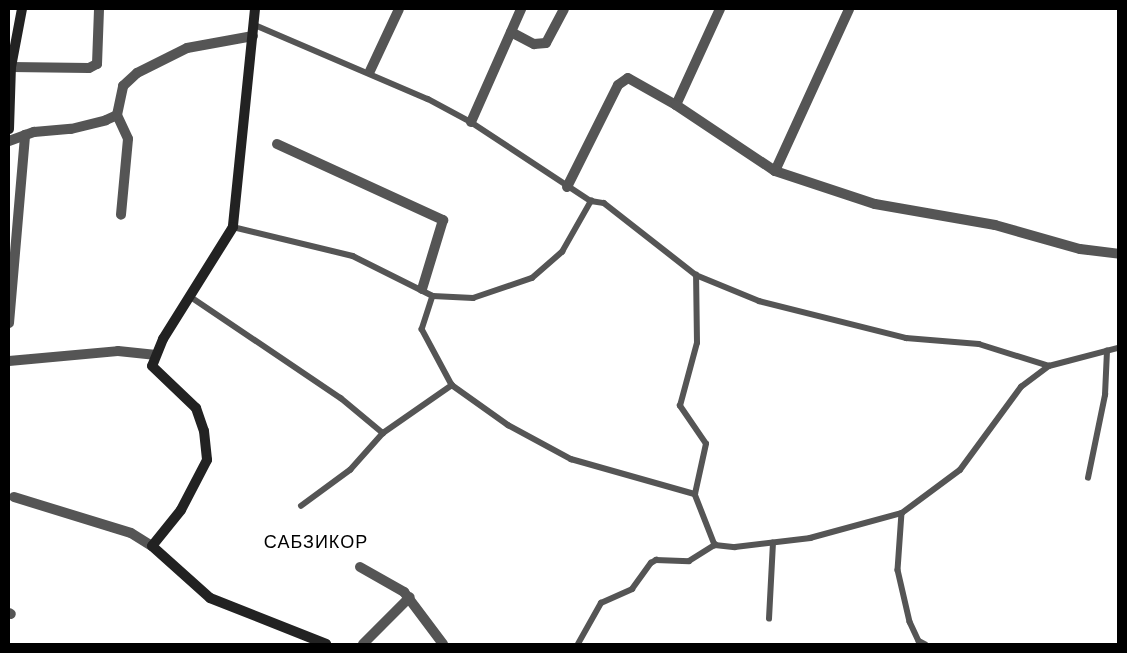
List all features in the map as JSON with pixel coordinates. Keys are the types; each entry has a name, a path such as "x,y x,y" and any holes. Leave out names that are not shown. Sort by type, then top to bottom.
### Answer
{"street":[{"path":"9,129 11,66 22,9"},
{"path":"11,66 89,68 97,64 98,9"},
{"path":"152,546 180,510 206,460 204,431 196,408 159,376 152,366 154,355 234,227 255,25 255,9"},
{"path":"370,71 399,9"},
{"path":"471,122 521,9"},
{"path":"511,32 534,44 546,44 564,9"},
{"path":"676,105 720,9"},
{"path":"775,171 849,9"},
{"path":"121,215 128,139 117,115 123,86 137,73 187,48 253,36"},
{"path":"567,187 623,79 636,80 775,171 875,204 995,225 1080,249 1118,254"},
{"path":"9,141 25,135 71,130 117,115"},
{"path":"9,323 14,234 25,135"},
{"path":"277,144 443,220 422,289"},
{"path":"9,361 118,351 154,355"},
{"path":"14,497 131,533 152,546 210,598 326,644"},
{"path":"360,567 410,597 443,644"},
{"path":"363,644 410,597"}],"lane":[{"path":"255,25 370,71 471,122 567,187 591,201 604,203 696,275 759,301 826,320 906,338 979,344 1049,366"},
{"path":"234,227 353,256 433,296 473,298 532,278 562,252 591,201"},
{"path":"696,275 696,343 680,406 706,444 695,494 715,545"},
{"path":"433,296 422,329 452,385 508,425 571,459 695,494"},
{"path":"191,297 341,398 383,433"},
{"path":"578,644 602,603 632,588 651,563 689,561 699,558 715,545 774,543 810,538 902,513 960,470 1021,387 1049,366 1118,348"},
{"path":"1088,478 1105,395 1106,351"},
{"path":"301,506 350,470 383,433 452,385"},
{"path":"902,513 898,570 910,622 919,641 925,644"},
{"path":"769,619 774,543"}],"district":[{"name":"САБЗИКОР","path":"316,542"}]}
